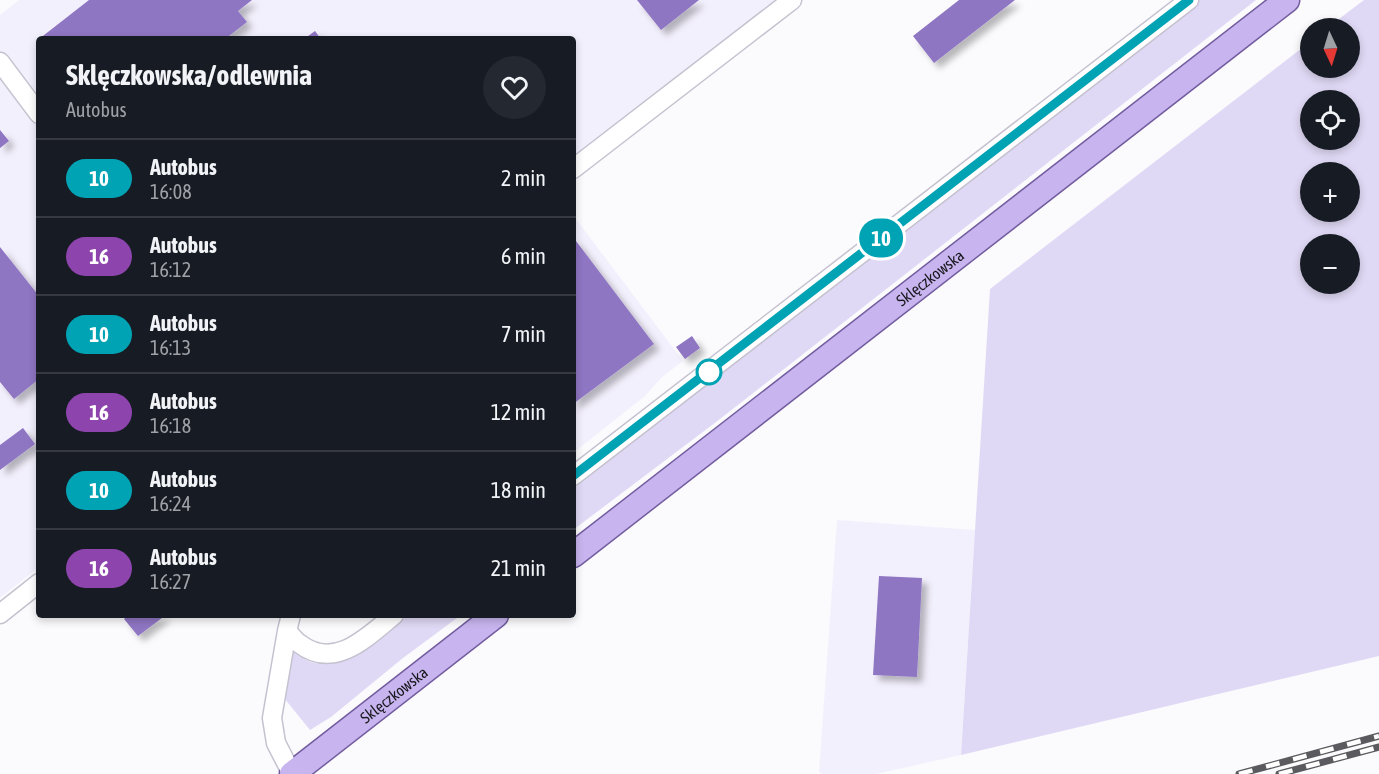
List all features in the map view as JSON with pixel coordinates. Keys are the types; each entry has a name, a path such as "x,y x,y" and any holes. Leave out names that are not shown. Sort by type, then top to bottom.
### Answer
{"main road":[{"name":"Sklęczkowska","path":"576,553 1287,0"},
{"name":"Sklęczkowska","path":"292,774 492,618"}],"street":[{"path":"576,167 792,0"},
{"path":"576,474 1189,0"},
{"path":"0,62 36,110"},
{"path":"0,614 36,585"},
{"path":"289,623 298,643 309,651 325,654 355,647 390,618"},
{"path":"289,623 272,718 276,744 292,774"}],"shaded area":[{"path":"19,0 780,0 576,160 576,36 36,36 36,569 0,598 0,15"},
{"path":"1198,0 1256,0 720,419 576,528 576,487 811,302 1031,134"},
{"path":"1364,0 1379,0 1379,656 961,755 990,289 1300,49 1300,78 1360,78 1360,18 1340,18"},
{"path":"576,219 683,361 662,377 645,396 576,451"},
{"path":"837,520 975,530 961,755 876,774 822,774 819,772"},
{"path":"405,618 457,618 403,658 331,717 310,730 280,693 291,649 306,660 320,664 334,663 348,659 374,643"}],"building":[{"path":"89,0 252,0 238,11 247,22 229,36 43,36"},
{"path":"637,0 699,0 661,30"},
{"path":"959,0 1015,0 934,63 913,36"},
{"path":"315,31 319,36 308,36"},
{"path":"0,130 9,141 0,148"},
{"path":"576,241 654,344 576,402"},
{"path":"0,247 36,292 36,381 14,399 0,382"},
{"path":"692,336 700,348 685,359 676,347"},
{"path":"23,428 35,444 0,470 0,445"},
{"path":"879,576 922,578 917,677 873,675"},
{"path":"125,618 162,618 138,636"}],"railway":[{"path":"1239,774 1379,736"},
{"path":"1279,774 1379,747"}],"bus line":[{"name":"10","path":"576,474 1189,0"}]}
